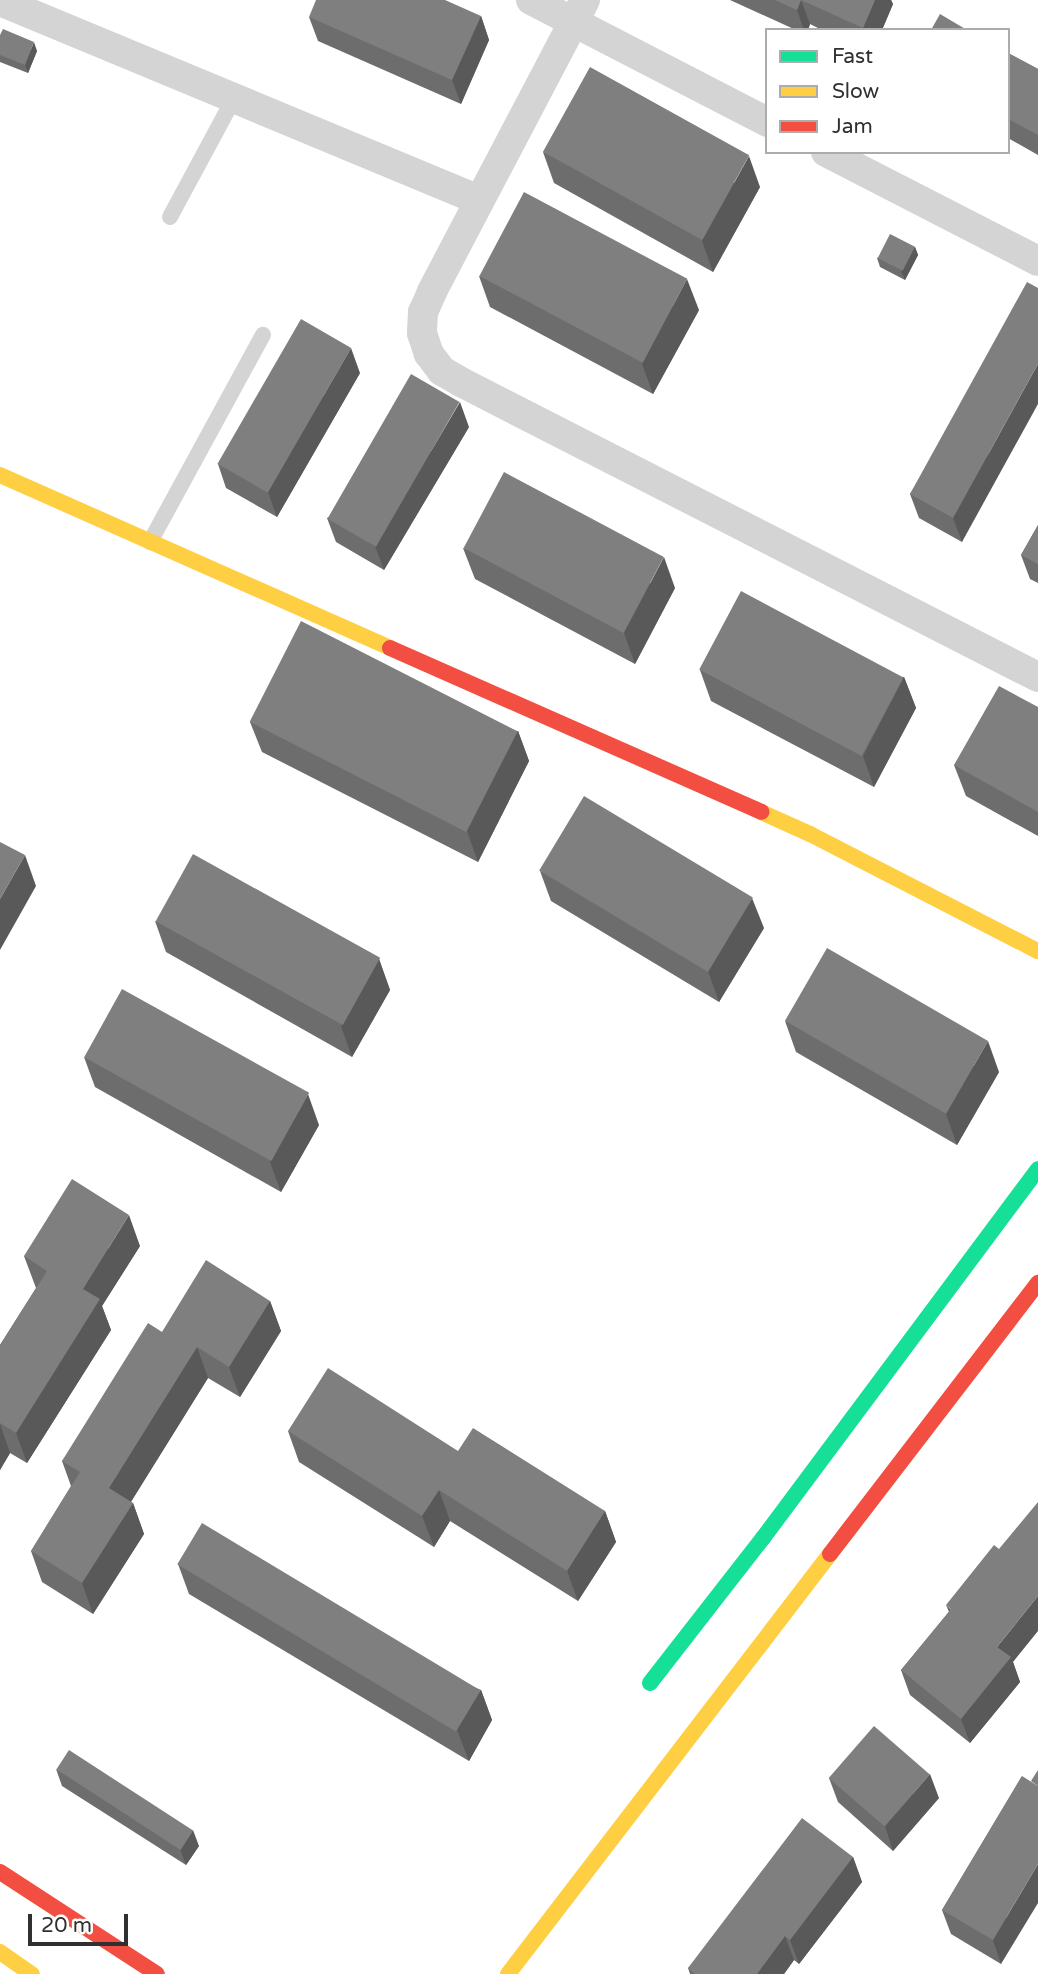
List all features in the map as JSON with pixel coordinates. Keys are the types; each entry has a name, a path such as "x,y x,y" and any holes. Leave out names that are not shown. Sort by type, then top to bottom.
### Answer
{"main road":[{"path":"0,475 810,834 1038,951"},
{"path":"650,1683 811,1475 1038,1170"},
{"path":"508,1974 1038,1283"},
{"path":"0,1872 157,1974"},
{"path":"0,1952 32,1974"}],"street":[{"path":"531,0 579,11 765,121"},
{"path":"5,1 479,200"},
{"path":"579,11 423,312 422,333 429,354 442,371 1038,677"},
{"path":"830,154 1038,261"}],"lane":[{"path":"170,217 234,98"},
{"path":"150,542 263,335"}],"building":[{"path":"316,0 445,0 481,16 452,80 309,17"},
{"path":"775,0 801,0 797,10"},
{"path":"801,0 875,0 863,28"},
{"path":"940,14 964,28 932,28"},
{"path":"3,29 34,42 25,65 0,55 0,35"},
{"path":"1010,54 1038,69 1038,135 1010,120"},
{"path":"590,67 749,155 702,240 543,152"},
{"path":"524,192 687,279 643,363 479,276"},
{"path":"890,234 915,247 903,271 878,258"},
{"path":"1027,282 1038,288 1038,364 953,518 910,494"},
{"path":"301,319 351,348 268,493 218,464"},
{"path":"411,374 459,402 376,547 328,519"},
{"path":"504,472 664,557 623,633 464,548"},
{"path":"1038,525 1038,564 1021,555"},
{"path":"741,591 903,677 862,756 699,670"},
{"path":"301,621 518,731 466,832 250,722"},
{"path":"999,686 1038,707 1038,812 954,765"},
{"path":"584,796 753,897 708,972 539,871"},
{"path":"0,842 25,855 0,899"},
{"path":"193,854 380,958 343,1025 156,921"},
{"path":"827,948 988,1041 946,1114 785,1021"},
{"path":"122,989 309,1093 271,1161 84,1057"},
{"path":"72,1179 129,1215 83,1289 100,1299 16,1433 0,1423 0,1345 47,1271 24,1256"},
{"path":"206,1260 270,1301 229,1367 197,1347 109,1488 133,1503 82,1583 31,1551 80,1472 62,1461 148,1323 162,1332"},
{"path":"328,1368 458,1451 473,1428 605,1511 567,1571 439,1490 422,1516 288,1431"},
{"path":"1038,1502 1038,1596 997,1647 1011,1657 961,1719 901,1670 951,1609 946,1605 994,1545 999,1549"},
{"path":"202,1523 481,1690 456,1732 177,1564"},
{"path":"874,1726 930,1775 885,1827 829,1778"},
{"path":"69,1750 193,1831 181,1850 56,1769"},
{"path":"1038,1770 1038,1786 1031,1781"},
{"path":"1022,1776 1038,1786 1038,1864 993,1940 942,1910"},
{"path":"802,1818 853,1857 790,1940 785,1936 757,1974 695,1974 688,1968"}],"traffic: fast":[{"path":"650,1683 763,1538 1038,1169"}],"traffic: slow":[{"path":"0,475 390,648"},
{"path":"761,812 810,834 1038,951"},
{"path":"508,1974 830,1554"},
{"path":"0,1952 32,1974"}],"traffic: jam":[{"path":"390,648 761,812"},
{"path":"830,1554 1038,1283"},
{"path":"0,1872 157,1974"}]}
